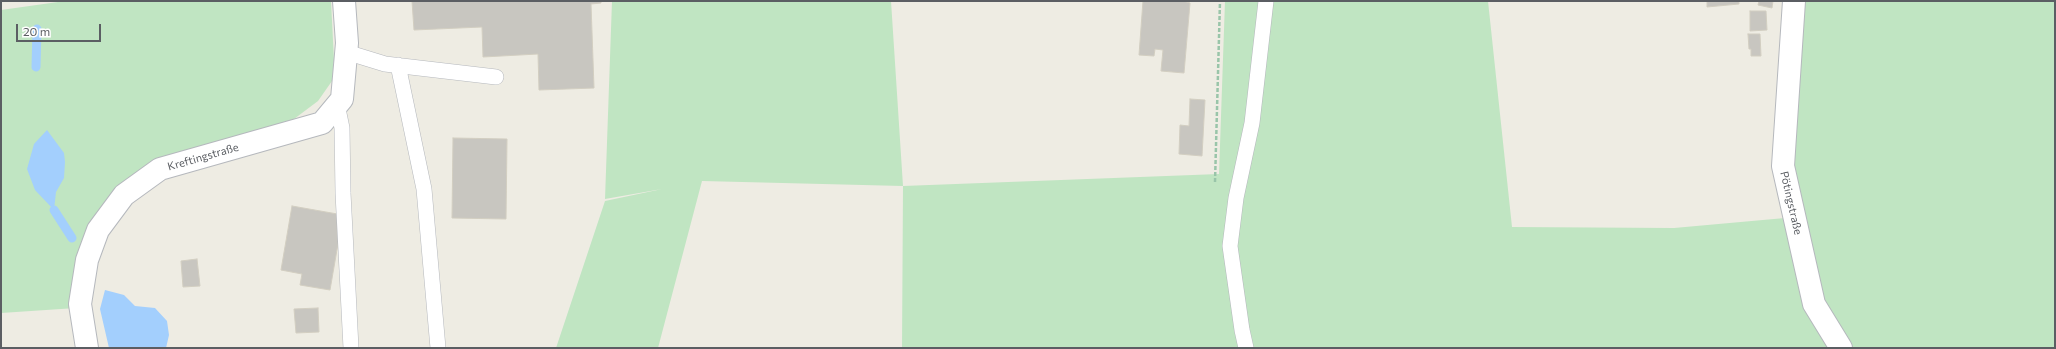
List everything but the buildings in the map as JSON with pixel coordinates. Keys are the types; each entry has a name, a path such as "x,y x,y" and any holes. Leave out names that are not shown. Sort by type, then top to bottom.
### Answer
{"street":[{"name":"Kreftingstraße","path":"86,348 80,304 87,260 98,230 124,195 160,169 322,123 342,99 346,52 344,1"},
{"name":"Pötingstraße","path":"1794,1 1783,166 1814,304 1841,348"}],"lane":[{"path":"1246,348 1230,246 1236,198 1252,123 1266,1"},
{"path":"346,52 385,64 496,77"},
{"path":"398,65 424,189 438,348"},
{"path":"337,104 342,128 343,193 352,348"}],"path":[{"path":"1216,190 1215,131 1220,1"}],"green space":[{"path":"65,1 331,1 334,60 332,81 318,101 294,119 158,162 124,188 76,308 1,313 1,10"},
{"path":"612,1 891,1 903,186 702,181 658,348 556,348 605,201 662,189 605,199"},
{"path":"1225,1 1488,1 1512,227 1674,228 1785,218 1832,348 902,348 903,186 1219,174"},
{"path":"1799,1 2055,1 2055,348 1848,348 1818,301 1790,164"}],"water":[{"path":"47,130 64,153 65,162 64,178 56,192 54,210 35,190 27,169 34,144"},
{"path":"105,290 124,295 135,306 155,308 167,321 169,335 166,348 109,348 100,309"}],"waterway":[{"path":"36,67 37,29"},
{"path":"54,210 72,238"}]}
